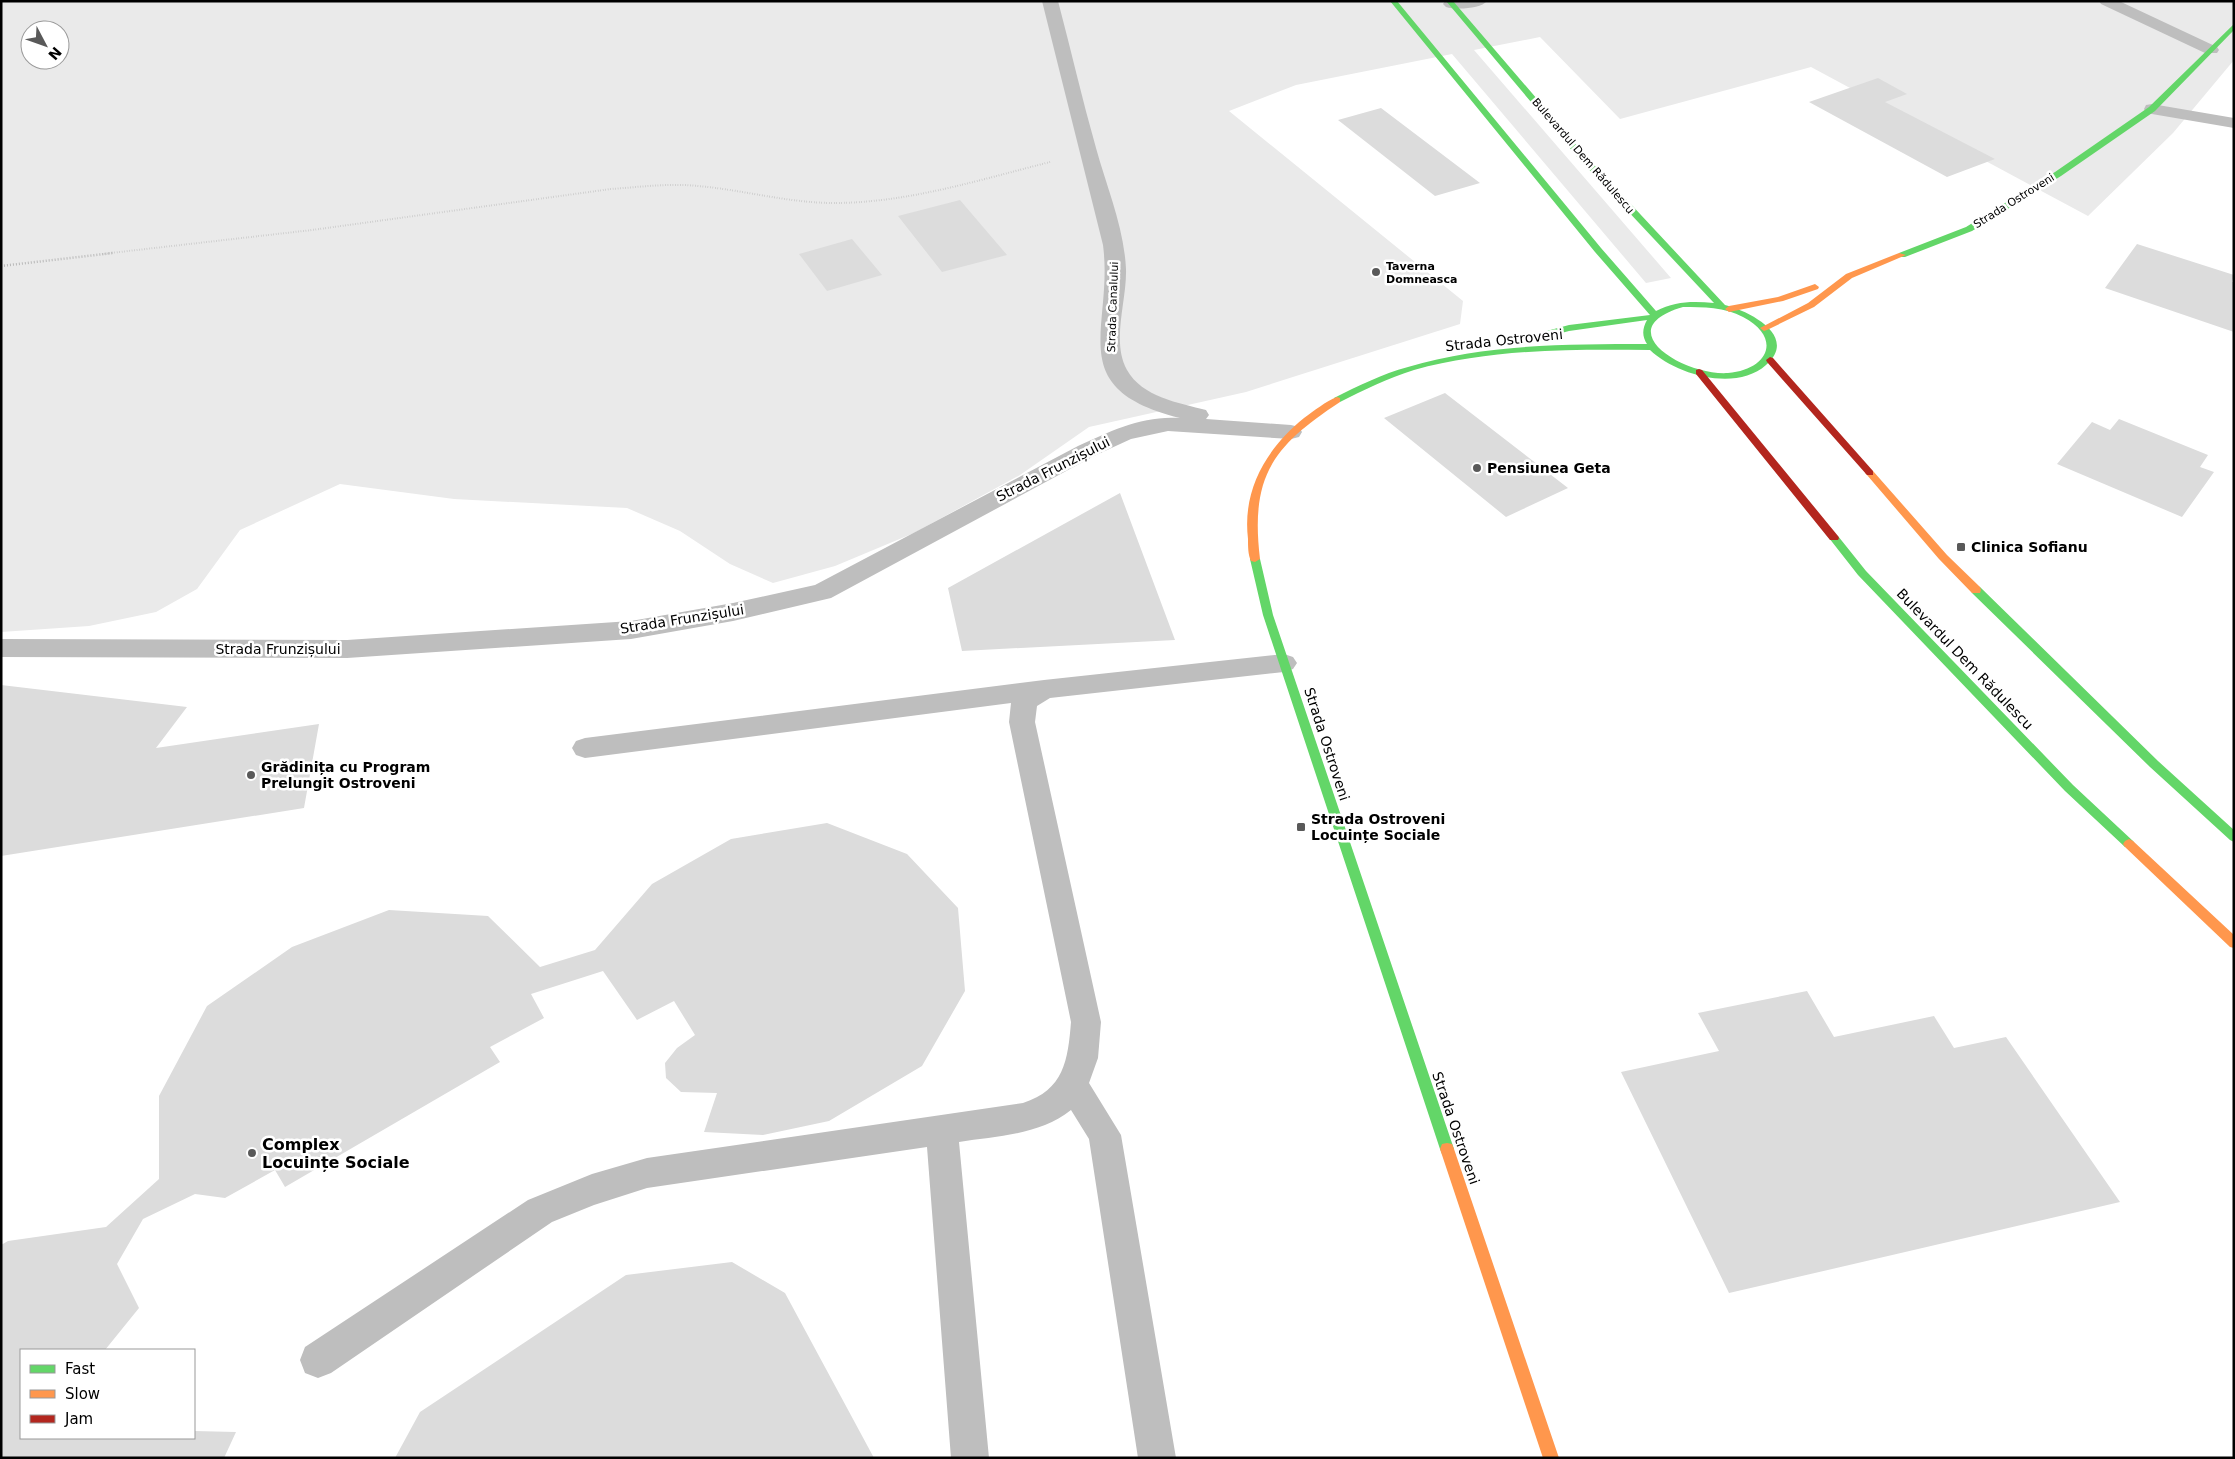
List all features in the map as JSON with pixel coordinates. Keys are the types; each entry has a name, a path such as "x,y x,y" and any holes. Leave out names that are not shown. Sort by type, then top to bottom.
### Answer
{"main road":[{"path":"1393,1 1653,316 1646,326 1647,337 1653,347 1664,358 1699,372 1717,375 1742,374 1762,367 1770,360 1774,350 1772,339 1764,328"},
{"name":"Bulevardul Dem Rădulescu","path":"1450,3 1657,241 1726,308"},
{"name":"Strada Ostroveni","path":"1764,328 1811,306 1849,276 1969,229 2058,174 2152,109 2234,26"},
{"path":"1726,308 1780,299 1849,276"},
{"name":"Bulevardul Dem Rădulescu","path":"1462,357 1570,328 1653,316 1667,308 1684,304 1703,304 1726,308 1755,320 1764,328"},
{"name":"Strada Ostroveni","path":"1551,1458 1268,615 1256,568 1251,535 1253,495 1264,466 1290,432 1324,406 1360,387 1413,368 1462,357 1594,346 1653,347"},
{"path":"1770,360 1943,557 2140,750 2234,837"},
{"name":"Bulevardul Dem Rădulescu","path":"1699,372 1862,573 2069,788 2234,944"}],"street":[{"name":"Strada Canalului","path":"1050,1 1088,151 1103,201 1115,259 1116,292 1110,355 1117,372 1140,396 1171,410 1290,432"},
{"name":"Strada Frunzișului","path":"1,648 347,649 631,630 733,612 822,592 1086,451 1124,433 1168,424 1290,432"}],"lane":[{"path":"1450,3 1480,1"},
{"path":"2106,1 2210,50"},
{"path":"2152,109 2234,123"},
{"path":"585,748 1044,689 1284,663"},
{"path":"318,1360 540,1212 592,1190 647,1173 1023,1118 1052,1106 1073,1085 1084,1058 1086,1022 1022,722 1024,702 1044,689"},
{"path":"1073,1085 1105,1135 1157,1458"},
{"path":"942,1131 970,1458"}],"path":[{"path":"1,266 312,230 611,189 659,185 696,186 832,203 876,201 967,183 1088,151"}],"shaded area":[{"path":"1,1 2234,1 2234,60 2173,133 2088,216 1811,67 1620,119 1540,37 1474,50 1671,278 1646,283 1452,54 1296,85 1229,111 1463,301 1460,324 1246,392 1089,427 1020,475 914,533 835,566 773,583 730,564 680,531 627,508 454,499 340,484 240,530 197,589 156,612 89,626 1,632"}],"building":[{"path":"1878,78 1907,94 1885,102 1995,159 1947,177 1809,102"},
{"path":"1381,108 1480,183 1435,196 1338,120"},
{"path":"960,200 1007,255 942,272 898,216"},
{"path":"852,239 882,275 827,291 799,254"},
{"path":"2137,244 2234,275 2232,282 2234,282 2234,332 2105,288"},
{"path":"1445,393 1568,488 1506,517 1384,418"},
{"path":"2119,419 2208,455 2200,467 2214,472 2182,517 2057,464 2092,422 2110,430"},
{"path":"1120,493 1175,640 962,651 948,588"},
{"path":"1,685 187,707 156,748 319,724 304,808 1,856"},
{"name":"Complex Locuințe Sociale","path":"827,823 907,854 958,908 965,991 922,1066 829,1121 763,1135 704,1132 717,1093 681,1092 666,1078 665,1063 677,1048 695,1035 674,1001 637,1020 603,971 531,994 544,1018 490,1047 500,1062 285,1187 275,1170 225,1198 195,1194 143,1219 117,1264 139,1308 106,1349 20,1349 20,1439 195,1439 195,1431 236,1432 224,1458 1,1458 1,1245 8,1241 106,1227 159,1179 159,1096 207,1006 292,947 389,910 488,916 540,967 595,950 652,884 731,839"},
{"path":"1807,991 1834,1037 1934,1016 1954,1048 2006,1037 2120,1202 1729,1293 1621,1072 1719,1051 1698,1013"},
{"path":"732,1262 785,1293 874,1458 395,1458 420,1412 626,1275"}],"traffic: fast":[{"path":"1393,1 1598,250 1655,315"},
{"path":"1449,1 1582,157 1722,307"},
{"path":"1902,255 1969,229 2058,174 2152,109 2234,26"},
{"path":"1683,304 1716,306 1746,315 1767,331 1772,349 1769,357 1752,370 1722,376 1690,370 1662,356 1648,339 1647,330 1650,322 1657,314 1668,308 1683,304"},
{"path":"1531,338 1569,328 1652,317"},
{"path":"1337,400 1372,382 1410,369 1450,359 1532,349 1653,347"},
{"path":"1834,538 1862,573 2069,788 2129,844"},
{"path":"1255,559 1268,615 1447,1149"},
{"path":"1976,590 2154,764 2234,837"}],"traffic: slow":[{"path":"1764,328 1811,305 1849,276 1902,255"},
{"path":"1729,309 1780,299 1815,287"},
{"path":"1255,559 1252,532 1253,507 1258,485 1266,465 1295,430 1337,400"},
{"path":"1870,473 1943,557 1976,590"},
{"path":"2129,844 2234,943"},
{"path":"1447,1149 1551,1458"}],"traffic: jam":[{"path":"1770,360 1870,473"},
{"path":"1699,372 1834,538"}],"place":[{"name":"Taverna Domneasca","path":"1376,272"},
{"name":"Pensiunea Geta","path":"1477,468"},
{"name":"Clinica Sofianu","path":"1961,547"},
{"name":"Grădinița cu Program Prelungit Ostroveni","path":"251,775"},
{"name":"Strada Ostroveni Locuințe Sociale","path":"1301,827"},
{"name":"Complex Locuințe Sociale","path":"252,1153"}]}
